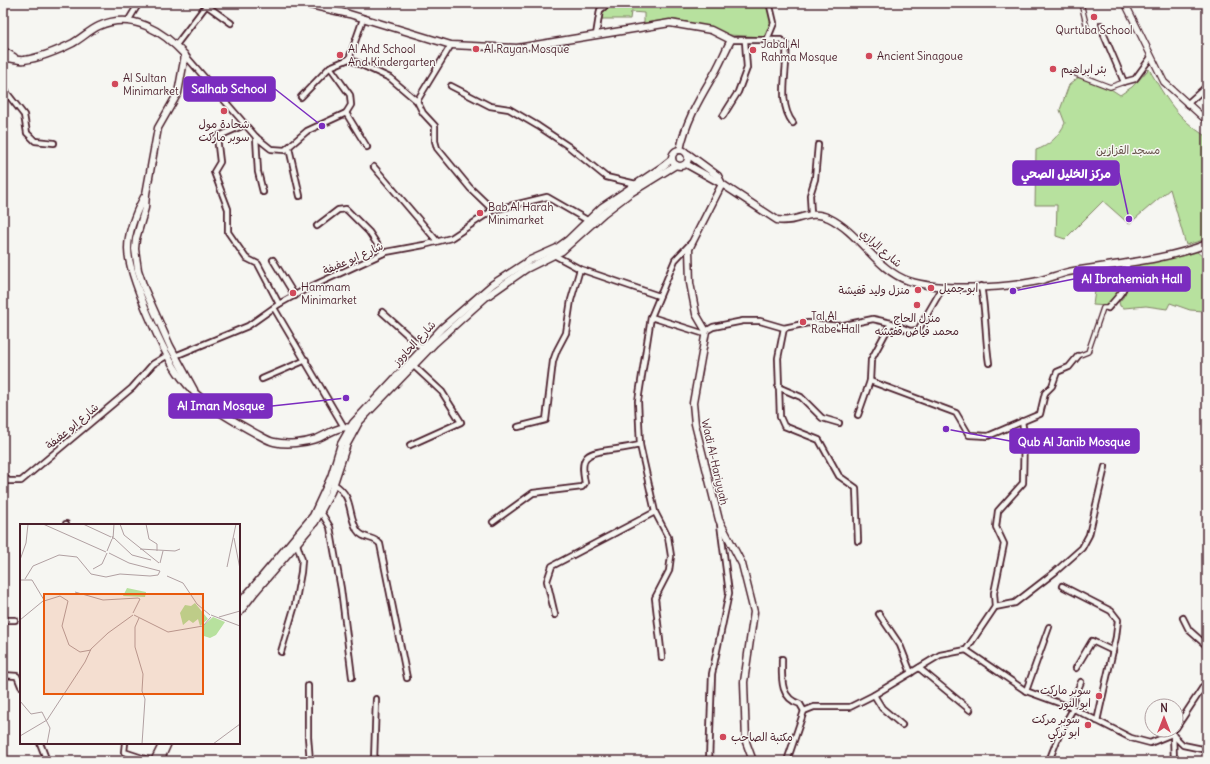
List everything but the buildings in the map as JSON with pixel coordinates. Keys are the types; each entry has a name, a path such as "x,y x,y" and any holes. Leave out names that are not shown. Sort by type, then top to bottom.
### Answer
{"main road":[{"path":"302,3 349,14 451,44 517,48 670,23 712,30 731,40 712,79 697,103 682,139 680,150"},
{"path":"3,53 23,60 74,42 101,25 128,21 151,27 176,45 185,55 178,93 158,128 146,194 145,208 136,239 138,270 156,315 175,356 194,390"},
{"path":"680,150 718,176 722,184"},
{"path":"676,165 672,159 675,152 680,150"},
{"path":"686,164 688,159 687,154"},
{"name":"شارع الحاووز","path":"240,603 313,516 320,502 341,444 349,428 364,409 442,328 493,284 530,260 557,248 568,240 587,220 602,208 672,159"},
{"path":"146,194 138,207 131,232 129,258 144,302 168,355 181,377 194,390 226,416 273,442 295,443 315,439 349,428 440,339 486,297 526,269 570,245 604,213 629,194 676,165 682,166 686,164 722,184 777,220 786,222 793,221 811,214"},
{"path":"705,333 696,314 690,283 689,257 692,242 707,216 722,184"},
{"name":"شارع الرازي","path":"811,214 819,214 840,224 880,263 897,276 921,285 943,287 1034,282 1066,273 1127,264 1207,244"},
{"name":"Wadi Al-Hariyyah","path":"705,333 693,403 695,424 719,520 742,564 754,612 744,682 746,742 753,761"},
{"path":"240,612 315,522 321,512 334,484 347,444 349,428"},
{"path":"152,761 162,744"},
{"path":"160,761 168,744"}],"street":[{"path":"128,21 139,3"},
{"path":"596,35 600,10 609,3"},
{"path":"767,40 774,23 770,6 772,3"},
{"path":"1080,3 1087,28"},
{"path":"1125,3 1164,82 1207,121"},
{"path":"176,45 207,4 231,23"},
{"path":"301,97 330,67 348,59 363,19"},
{"path":"1101,24 1104,35 1124,82"},
{"path":"731,40 781,40 786,44 787,63 784,105 793,122"},
{"path":"724,116 738,92 747,68 745,41"},
{"path":"417,101 451,44"},
{"path":"185,55 208,80 244,125 271,149 285,150 307,131 346,113 351,105 350,95 330,67"},
{"path":"1076,74 1110,87 1135,79 1151,57"},
{"path":"348,59 390,78 417,101 423,113 434,125 437,148 470,188 492,210"},
{"path":"451,86 490,106 509,109 538,126 568,146 606,177 636,184"},
{"path":"1187,104 1207,86"},
{"path":"3,88 24,115 27,133 36,141 54,143"},
{"path":"346,113 367,147"},
{"path":"244,125 217,137 220,162 214,172 228,209 228,232 246,258 258,264 280,304"},
{"path":"256,137 258,172 263,192"},
{"path":"811,214 810,194 815,179 818,145"},
{"path":"289,148 300,196"},
{"path":"374,167 437,241"},
{"name":"شارع ابو عفيفة","path":"175,356 248,326 280,304 306,289 383,253 451,238 492,210 547,198 587,220"},
{"path":"317,226 337,211 346,209 369,232 383,253"},
{"path":"662,658 655,598 669,571 671,556 668,537 655,512 640,445 638,401 651,317 675,260 692,242"},
{"path":"1207,244 1207,252"},
{"path":"554,255 580,269 659,296"},
{"path":"273,260 295,296"},
{"path":"870,381 956,413 969,435 988,436 1022,420 1040,414 1046,393 1052,386 1057,372 1069,368 1078,356 1088,352 1104,308 1108,308 1123,293 1126,283 1127,264"},
{"path":"518,427 546,420 553,361 566,334 571,300 580,269"},
{"path":"981,286 984,303 985,334 989,363"},
{"path":"651,317 705,333 713,327 743,321 760,321 784,328 808,323 839,326 873,319 891,322 910,331 918,330 943,287"},
{"path":"274,308 349,428"},
{"path":"382,312 423,349"},
{"path":"858,414 870,381 872,357 891,322"},
{"path":"784,328 778,358 780,417 784,426 819,440 839,476 856,488 858,541"},
{"name":"شارع ابو عفيفة","path":"3,474 8,481 21,481 132,388 153,364 168,355"},
{"path":"262,379 306,360"},
{"path":"410,444 461,422 442,392 414,366"},
{"path":"778,387 801,397 822,418 840,423"},
{"path":"804,711 814,707 850,707 874,695 940,655 966,650 995,607 994,593 1004,544 996,527 998,511 1023,483 1024,434 1022,420"},
{"path":"493,522 533,493 582,487 585,483 582,469 585,458 593,451 640,445"},
{"path":"995,607 1015,603 1055,572 1082,548 1089,535 1105,467"},
{"path":"334,484 345,494 357,530 362,536 378,540 380,544 407,678"},
{"path":"321,512 330,527 341,589 352,677"},
{"path":"555,615 547,581 552,566 655,512"},
{"path":"709,761 712,674 729,593 719,520"},
{"path":"281,652 295,605 301,572 302,560 297,544"},
{"path":"1062,586 1114,614 1118,623 1097,721"},
{"path":"879,614 900,645 911,673"},
{"path":"1183,618 1189,630 1207,646"},
{"path":"3,620 15,620"},
{"path":"1026,691 1049,627"},
{"path":"1076,668 1092,641 1113,651"},
{"path":"966,650 1026,691 1072,708 1131,738 1150,743 1160,738"},
{"path":"782,659 782,685 785,693 793,703 800,704 804,711 787,761"},
{"path":"919,668 970,710"},
{"path":"3,674 17,676 20,684"},
{"path":"1049,761 1072,708 1081,682"},
{"path":"1184,716 1207,682"},
{"path":"308,686 308,737 310,761"},
{"path":"874,695 882,708 902,725"},
{"path":"374,761 376,699"},
{"path":"1174,738 1174,761"},
{"path":"1178,738 1183,745 1207,750"},
{"path":"40,744 47,761"},
{"path":"125,744 124,752 152,761"}],"green space":[{"path":"614,3 769,3 768,10 772,23 764,37 729,35 709,27 676,20 644,23 644,13 631,12 630,19 600,19 605,10"},
{"name":"مسجد القزازين","path":"1149,69 1173,107 1188,123 1207,137 1207,239 1186,245 1170,189 1129,224 1103,201 1065,239 1056,236 1057,205 1035,205 1036,150 1053,140 1065,123 1060,110 1069,85 1080,76 1094,78 1120,95 1132,87"},
{"path":"1188,251 1196,251 1203,257 1204,311 1190,310 1170,303 1167,309 1146,306 1124,308 1120,306 1119,302 1125,295 1126,291 1129,268 1137,264"},
{"path":"1123,267 1123,289 1108,306 1093,305 1096,283 1083,282 1084,277 1097,271"}],"place":[{"name":"Qurtuba School","path":"1094,17"},
{"name":"Al Rayan Mosque","path":"476,49"},
{"name":"Jabal Al Rahma Mosque","path":"753,50"},
{"name":"Al Ahd School And Kindergarten","path":"340,55"},
{"name":"Ancient Sinagoue","path":"869,56"},
{"name":"بئر ابراهيم","path":"1053,69"},
{"name":"Al Sultan Minimarket","path":"115,84"},
{"name":"شحادة مول سوبر ماركت","path":"224,111"},
{"name":"Salhab School","path":"322,126"},
{"name":"Bab Al Harah Minimarket","path":"480,213"},
{"name":"مركز الخليل الصحي","path":"1129,219"},
{"name":"ابو جميل","path":"931,288"},
{"name":"منزل وليد قفيشة","path":"918,290"},
{"name":"Al Ibrahemiah Hall","path":"1013,291"},
{"name":"Hammam Minimarket","path":"293,293"},
{"name":"منزل الحاج محمد فياض قفيشه","path":"917,305"},
{"name":"Tal Al Rabe' Hall","path":"803,322"},
{"name":"Al Iman Mosque","path":"346,398"},
{"name":"Qub Al Janib Mosque","path":"946,429"},
{"name":"سوبر ماركت ابو النور","path":"1099,696"},
{"name":"سوبر مركت ابو تركي","path":"1088,725"},
{"name":"مكتبة الصاحب","path":"723,737"}]}
